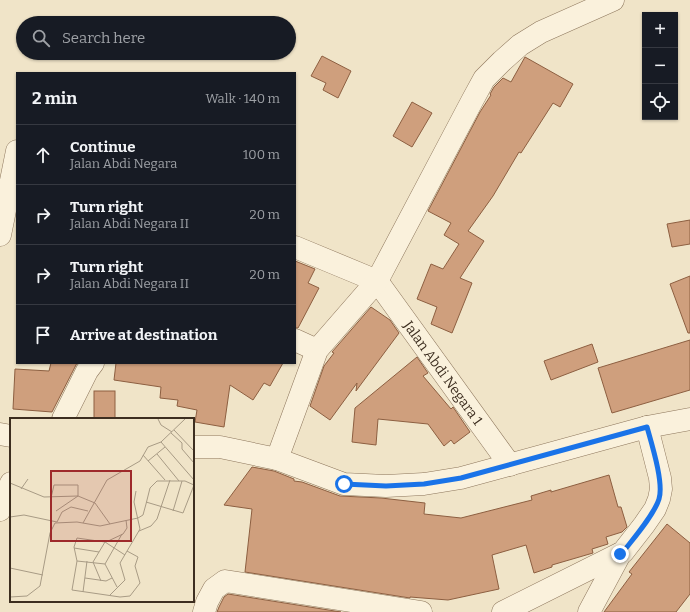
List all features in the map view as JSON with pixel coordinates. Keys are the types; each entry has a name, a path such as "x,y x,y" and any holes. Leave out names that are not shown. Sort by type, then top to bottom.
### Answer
{"street":[{"path":"277,459 317,350 377,282 484,79 520,45 541,32 613,0"},
{"path":"16,156 0,236 16,238"},
{"path":"296,247 377,282"},
{"name":"Jalan Abdi Negara 1","path":"377,282 510,465"},
{"path":"296,340 317,350"},
{"path":"64,418 87,371 92,364"},
{"path":"194,447 220,447 277,459 344,484 386,486 424,484 461,478 647,427 690,419"},
{"path":"503,612 623,552 655,509 661,489 660,478 647,427"},
{"path":"0,434 10,436"},
{"path":"0,510 10,485"},
{"path":"589,612 620,554"},
{"path":"204,612 207,602 214,589 225,582 421,612"}],"building":[{"path":"322,56 351,71 338,98 323,90 326,83 311,76"},
{"path":"525,57 573,84 560,107 553,103 521,153 519,152 493,196 468,231 484,241 460,278 472,283 452,333 431,324 437,307 417,299 431,264 443,269 459,244 444,235 451,223 428,211 494,87 503,78 511,82"},
{"path":"412,102 432,113 412,147 393,136"},
{"path":"690,220 690,244 672,247 667,224"},
{"path":"296,261 315,269 308,283 319,288 298,328 296,328"},
{"path":"690,276 690,333 688,333 670,284"},
{"path":"371,307 390,320 399,333 356,391 357,383 330,420 310,406 324,366 334,353 332,352"},
{"path":"690,340 690,390 612,413 598,368"},
{"path":"592,344 598,362 551,380 544,361"},
{"path":"417,357 428,373 423,376 451,409 453,407 470,432 454,444 451,440 444,446 428,424 378,419 376,445 352,442 355,408"},
{"path":"51,364 76,364 52,412 13,409 15,369 49,371"},
{"path":"116,364 282,364 270,386 264,383 253,400 230,385 224,427 195,422 197,410 177,406 178,400 160,398 161,387 114,380"},
{"path":"94,391 115,391 115,418 94,418"},
{"path":"252,467 274,471 294,479 294,481 302,482 340,496 381,498 425,503 424,514 461,518 532,500 531,496 551,490 551,492 609,475 618,507 621,507 627,527 622,532 606,537 608,544 592,549 593,553 552,565 552,567 534,573 526,545 492,555 499,589 448,600 410,598 245,572 252,509 224,505"},
{"path":"667,524 690,543 690,594 676,612 604,612 632,574 629,572"},
{"path":"228,594 341,612 217,612 224,597"}],"route":[{"path":"344,484 386,486 424,484 461,478 647,427 660,478 661,489 659,499 655,509 644,525 620,554"}]}
